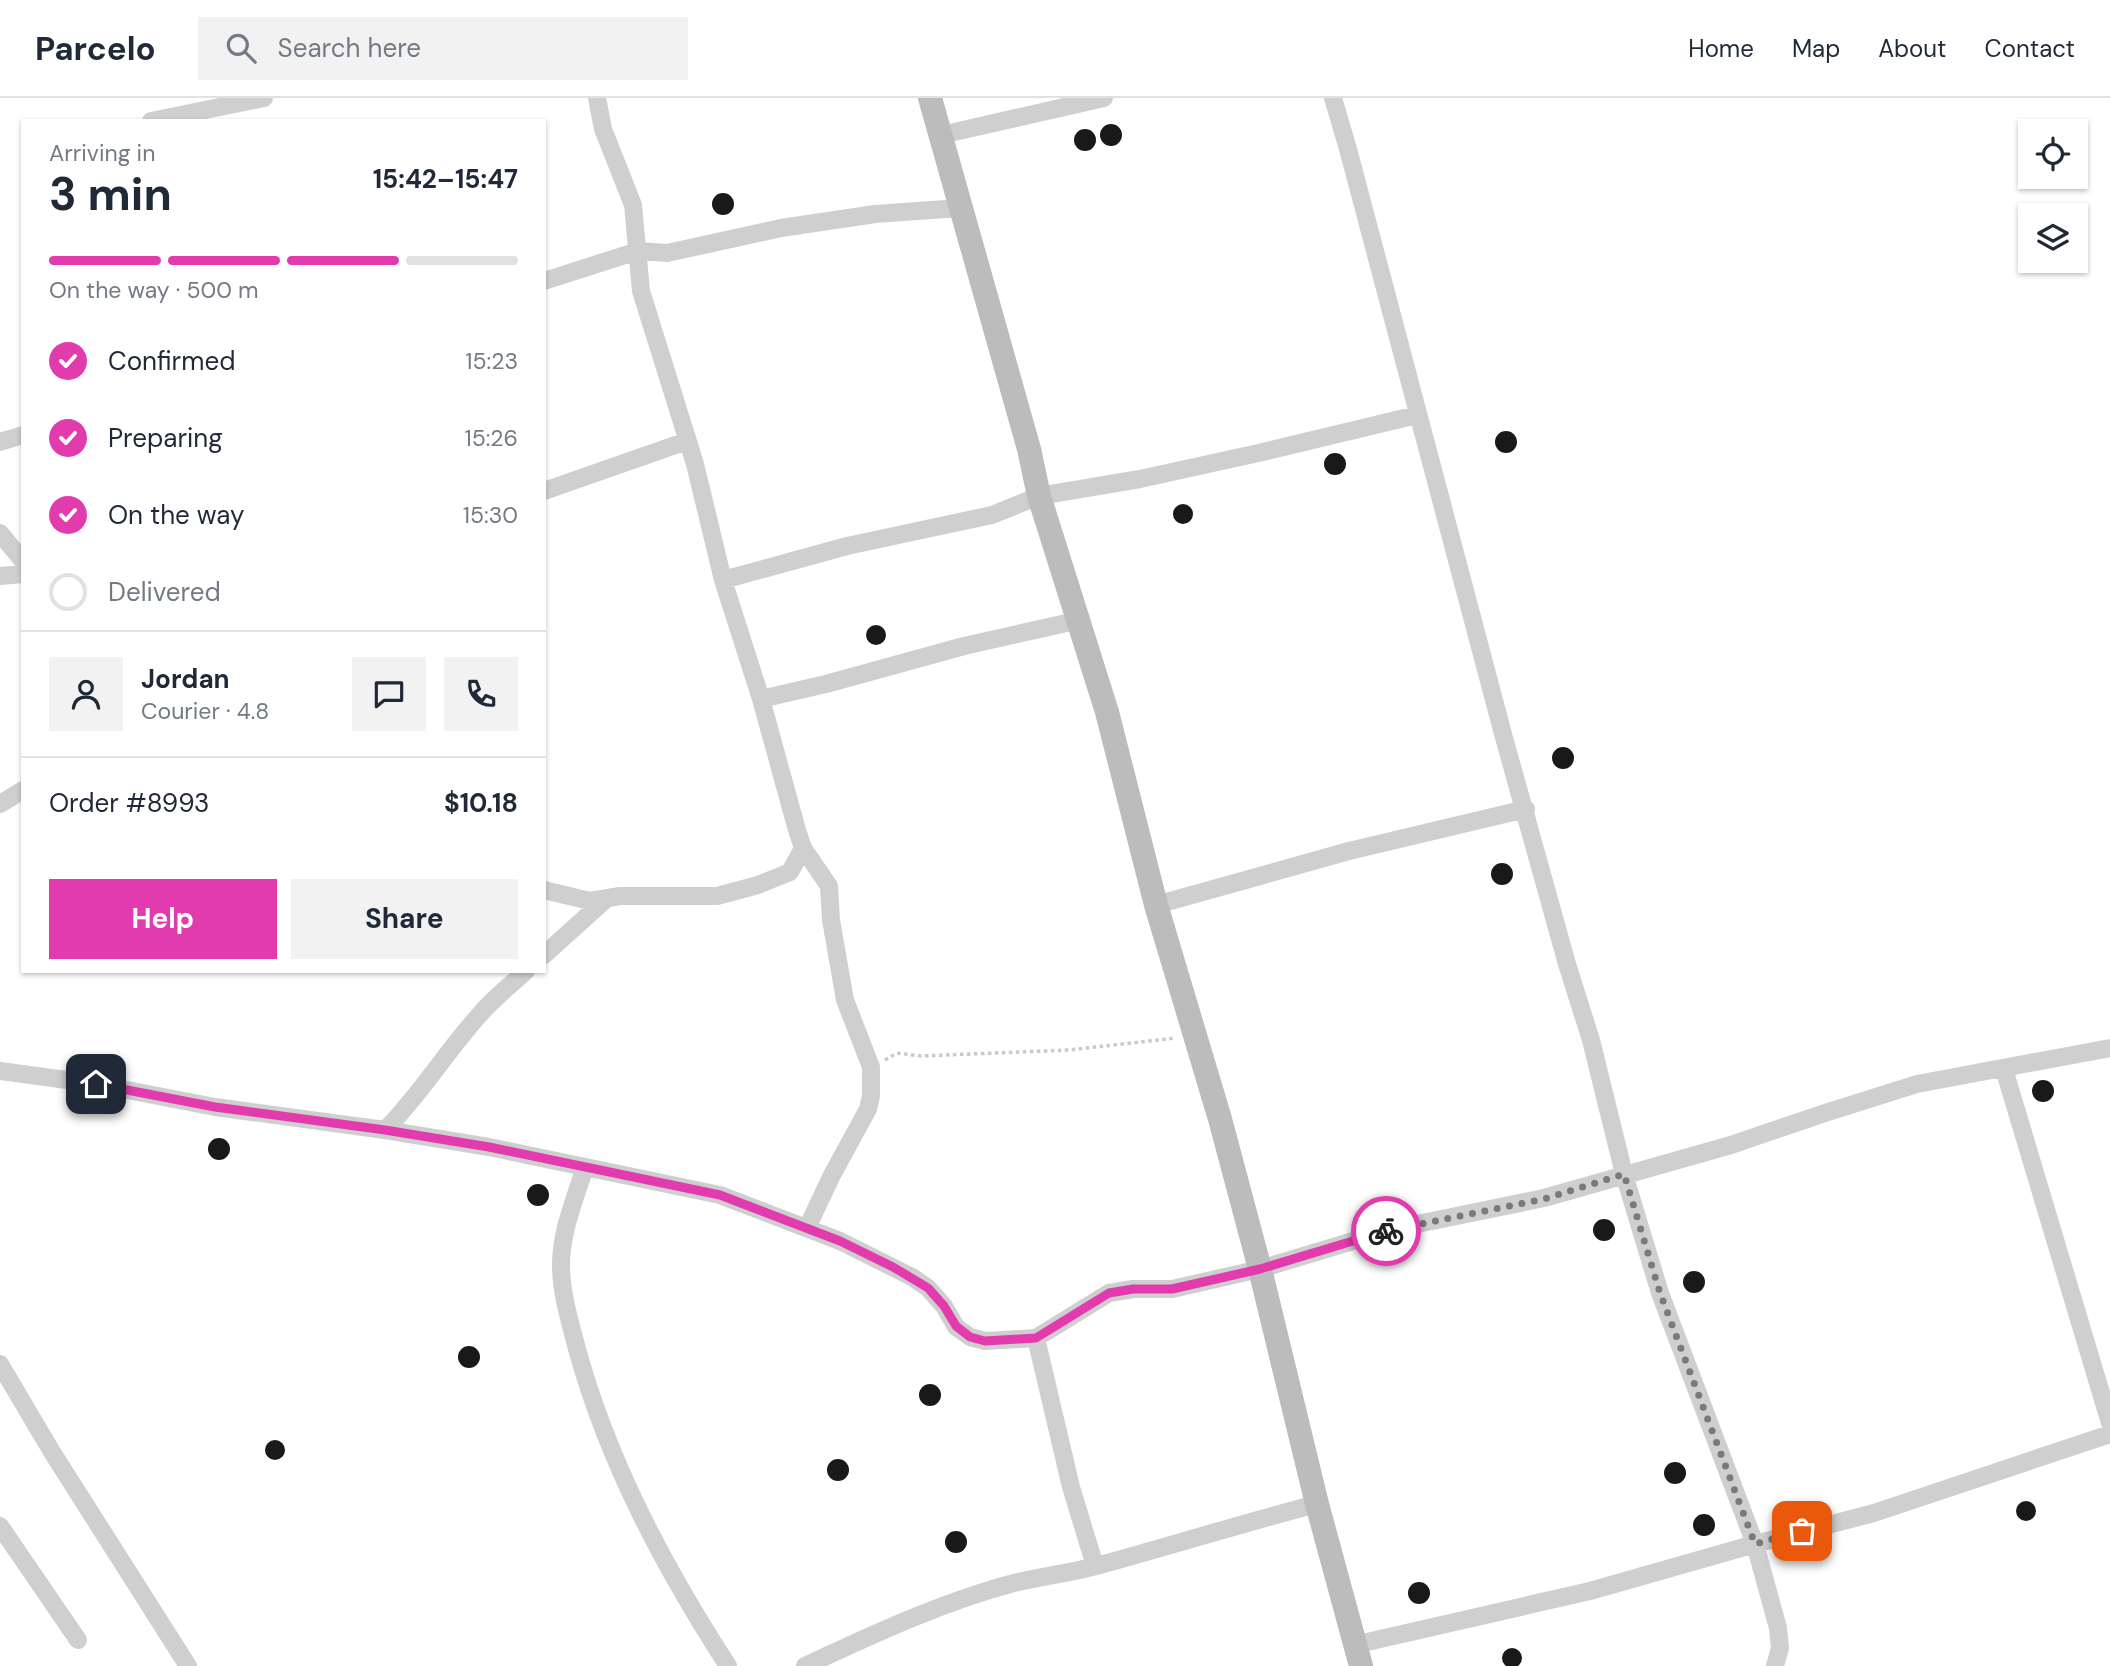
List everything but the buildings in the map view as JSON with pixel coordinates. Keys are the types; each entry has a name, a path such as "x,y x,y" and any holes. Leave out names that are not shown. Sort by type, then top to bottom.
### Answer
{"street":[{"path":"162,119 264,98"},
{"path":"597,98 603,129 633,205 641,290 687,441 723,580 761,699 803,848 829,886 831,920 845,1000 871,1067 868,1109 807,1228"},
{"path":"930,98 1029,449 1039,496 1107,712 1156,905 1196,1036 1260,1269 1317,1504 1358,1655 1874,1513 2110,1434"},
{"path":"941,135 1104,98"},
{"path":"1333,98 1503,734 1591,1040 1624,1174 1660,1293 1755,1544 1778,1628 1780,1648 1775,1666"},
{"path":"546,280 638,251 667,253 781,228 874,215 960,208"},
{"path":"723,580 846,546 992,515 1039,496 1202,466 1417,415"},
{"path":"0,442 21,436"},
{"path":"546,490 687,441"},
{"path":"0,533 21,559"},
{"path":"0,576 21,574"},
{"path":"761,699 964,646 1080,620"},
{"path":"0,804 21,791"},
{"path":"1156,905 1349,851 1526,809"},
{"path":"546,890 590,901 607,898 717,896 758,885 790,872 803,848"},
{"path":"546,953 607,898"},
{"path":"385,1130 410,1105 482,1010 524,973"},
{"path":"0,1071 96,1084 215,1107 489,1147 720,1195 840,1241 893,1267 928,1288 944,1306 956,1326 970,1337 985,1341 1036,1338 1109,1293 1133,1289 1172,1289 1260,1269 1393,1228 1544,1199 1731,1145 1917,1084 2110,1048"},
{"path":"2004,1069 2110,1423"},
{"path":"585,1167 567,1222 561,1267 567,1311 590,1395 615,1462 655,1542 728,1666"},
{"path":"1036,1338 1071,1488 1095,1566"},
{"path":"0,1364 52,1452 188,1666"},
{"path":"805,1666 854,1642 967,1598 1017,1583 1095,1566 1317,1504"},
{"path":"0,1526 78,1640"}],"path":[{"path":"871,1067 897,1053 921,1056 1069,1050 1196,1036"}],"way so far":[{"path":"1386,1231 1544,1199 1624,1174 1660,1293 1755,1544 1802,1531"}],"route":[{"path":"96,1084 215,1107 489,1147 692,1187 720,1195 840,1241 893,1267 928,1288 944,1306 956,1326 970,1337 985,1341 1036,1338 1109,1293 1133,1289 1172,1289 1260,1269 1386,1231"}]}
